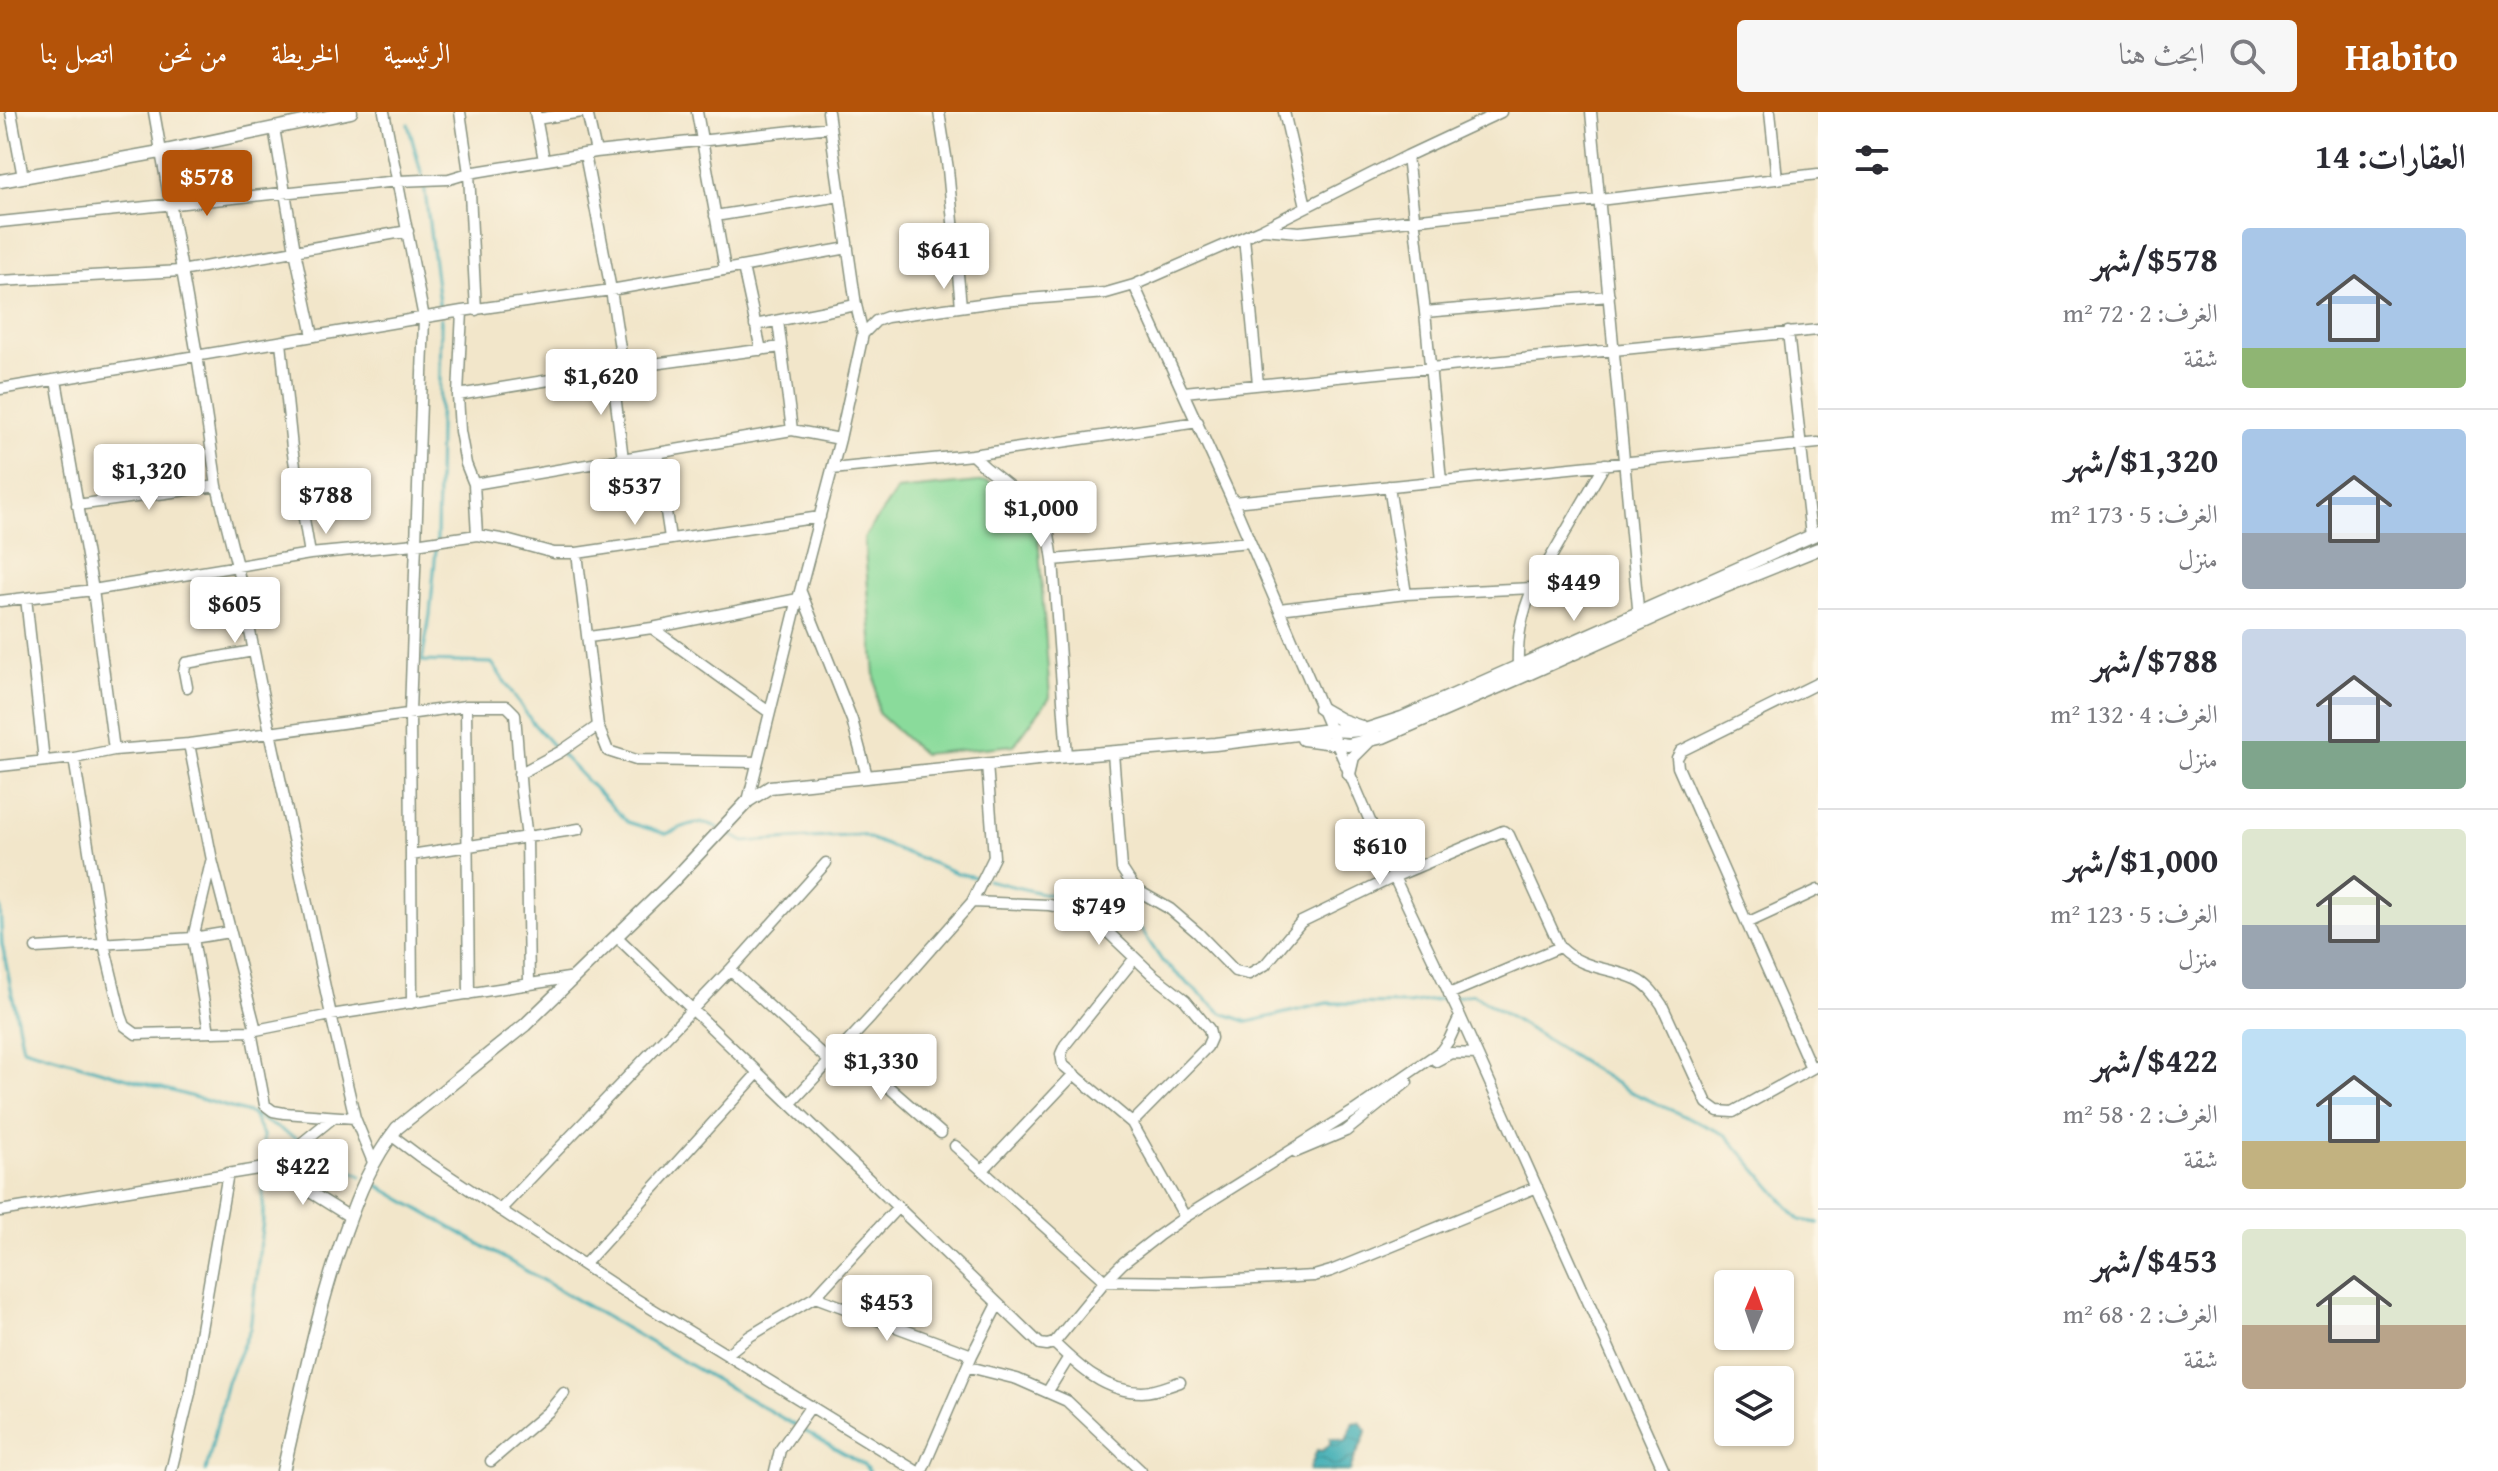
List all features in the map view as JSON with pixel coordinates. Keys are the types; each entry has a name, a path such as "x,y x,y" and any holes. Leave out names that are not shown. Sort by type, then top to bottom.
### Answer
{"main road":[{"path":"0,181 160,152 351,112"},
{"path":"1292,736 1336,745 1405,728 1814,535"},
{"path":"1349,774 1353,757 1369,735 1402,718 1518,667 1818,549"},
{"path":"1320,708 1369,735"},
{"path":"283,1471 332,1269 371,1165 391,1135 525,1025 617,937 748,801 770,787 867,776 1330,730 1369,735"}],"street":[{"path":"11,112 23,177"},
{"path":"154,112 217,486 237,566 331,1015 355,1118 371,1165"},
{"path":"384,112 424,318 419,544 410,712 412,1003"},
{"path":"460,112 469,173 476,310"},
{"path":"544,160 535,116 585,112 611,290 623,459"},
{"path":"697,112 725,269"},
{"path":"748,801 840,439 863,334 828,112"},
{"path":"939,112 948,169 961,306"},
{"path":"1284,112 1306,206"},
{"path":"863,334 876,321 887,317 961,306 1106,293 1134,285 1262,229 1501,112"},
{"path":"1591,112 1639,618"},
{"path":"1770,112 1777,179"},
{"path":"0,222 398,181 431,181 590,153 830,127"},
{"path":"274,128 313,336"},
{"path":"1407,156 1441,481"},
{"path":"1262,229 1299,232 1818,174"},
{"path":"715,216 840,196"},
{"path":"0,281 181,271 408,231"},
{"path":"1244,237 1258,384"},
{"path":"0,389 458,312 611,290 848,248"},
{"path":"743,267 761,350"},
{"path":"1134,285 1198,422 1394,877 1460,1016 1664,1471"},
{"path":"1425,312 1609,296"},
{"path":"755,325 856,305"},
{"path":"458,312 458,395 462,448 474,484 477,535"},
{"path":"778,321 792,430"},
{"path":"1184,392 1818,330"},
{"path":"1788,332 1814,535"},
{"path":"281,342 292,448 310,554"},
{"path":"458,395 781,347"},
{"path":"56,380 93,590 114,750"},
{"path":"832,469 972,455 1198,422"},
{"path":"474,484 792,430 840,439"},
{"path":"1233,502 1818,443"},
{"path":"657,453 670,538"},
{"path":"972,455 1043,513 1047,521 1053,560 1067,756"},
{"path":"1518,667 1518,629 1533,588 1605,464"},
{"path":"77,505 217,486"},
{"path":"1389,486 1406,594"},
{"path":"0,601 93,590 310,554 477,535 554,553 577,553 820,517"},
{"path":"1053,560 1250,542"},
{"path":"577,553 598,726 608,751 636,760 756,762"},
{"path":"1279,609 1406,594 1533,588"},
{"path":"589,637 652,628 799,595"},
{"path":"799,595 852,720 867,776"},
{"path":"26,598 44,761"},
{"path":"652,628 769,712"},
{"path":"187,687 186,663 253,651"},
{"path":"1113,753 1122,869 1127,879 1135,889 1170,909 1235,971 1249,974 1265,965 1301,922 1394,877 1503,831 1509,835 1560,947 1572,959 1636,979 1653,991 1707,1103 1718,1111 1733,1112 1815,1066 1747,923 1678,767 1677,758 1681,751 1818,683"},
{"path":"466,706 469,994"},
{"path":"0,766 114,750 189,744 410,712 466,706 512,708 527,838 529,985"},
{"path":"519,774 560,752 598,726"},
{"path":"189,744 212,860 254,1030 265,1105 273,1111 284,1113 355,1118"},
{"path":"74,758 104,944 125,1026 136,1034 254,1030 575,977"},
{"path":"791,1103 972,902 994,857 987,764"},
{"path":"411,855 579,829"},
{"path":"209,1032 193,938 212,860"},
{"path":"500,1210 730,970 826,863"},
{"path":"1747,923 1818,890"},
{"path":"972,902 1071,909 1094,919 1185,1000 1209,1029 1211,1038 1207,1047 1132,1123"},
{"path":"36,948 193,938 230,932"},
{"path":"617,937 1040,1344 1047,1345 1054,1343 1123,1263 1185,1217 1354,1111 1441,1051 1460,1016"},
{"path":"1449,994 1560,947"},
{"path":"1135,958 1065,1045 1061,1054 1063,1065 1132,1123 1185,1217"},
{"path":"730,970 829,1061"},
{"path":"843,1047 941,1133"},
{"path":"1279,1157 1346,1131 1443,1057 1459,1052 1477,1054"},
{"path":"584,1265 758,1073"},
{"path":"983,1170 1074,1074"},
{"path":"273,1168 334,1117"},
{"path":"391,1135 584,1265 919,1471 998,1304"},
{"path":"955,1146 1105,1281 1194,1282 1314,1276 1537,1187"},
{"path":"0,1211 273,1168 350,1217"},
{"path":"171,1471 190,1393 228,1173"},
{"path":"727,1354 750,1336 815,1297 898,1207"},
{"path":"815,1297 972,1355"},
{"path":"1054,1343 1082,1370 1121,1390 1145,1392 1180,1382"},
{"path":"1048,1391 1069,1357"},
{"path":"969,1367 1017,1379 1067,1401 1141,1471"},
{"path":"491,1461 549,1411 564,1393"},
{"path":"775,1471 780,1450 811,1406"}],"green space":[{"path":"988,481 1037,522 1050,697 1014,745 923,754 878,713 864,538 897,490"}],"water":[{"path":"1360,1422 1366,1430 1350,1471 1309,1471 1317,1450 1322,1451 1330,1444 1330,1438 1346,1441 1353,1423"}],"waterway":[{"path":"408,124 422,176"},
{"path":"424,183 440,311"},
{"path":"441,318 437,538 422,661 492,663 532,722 556,749"},
{"path":"561,754 627,822 666,834 698,823 719,828"},
{"path":"726,832 744,842 861,835 957,873 979,878"},
{"path":"987,880 1045,894 1120,897 1162,961 1222,1013 1248,1022 1327,1003 1408,1004 1447,998"},
{"path":"0,907 2,944 23,1048 252,1114 299,1140"},
{"path":"1454,997 1473,994 1627,1090 1726,1135 1800,1220 1818,1223"},
{"path":"252,1114 263,1135 263,1163"},
{"path":"305,1144 361,1176"},
{"path":"206,1471 227,1382 250,1329 263,1220 263,1171"},
{"path":"368,1180 864,1465 869,1471"}]}
